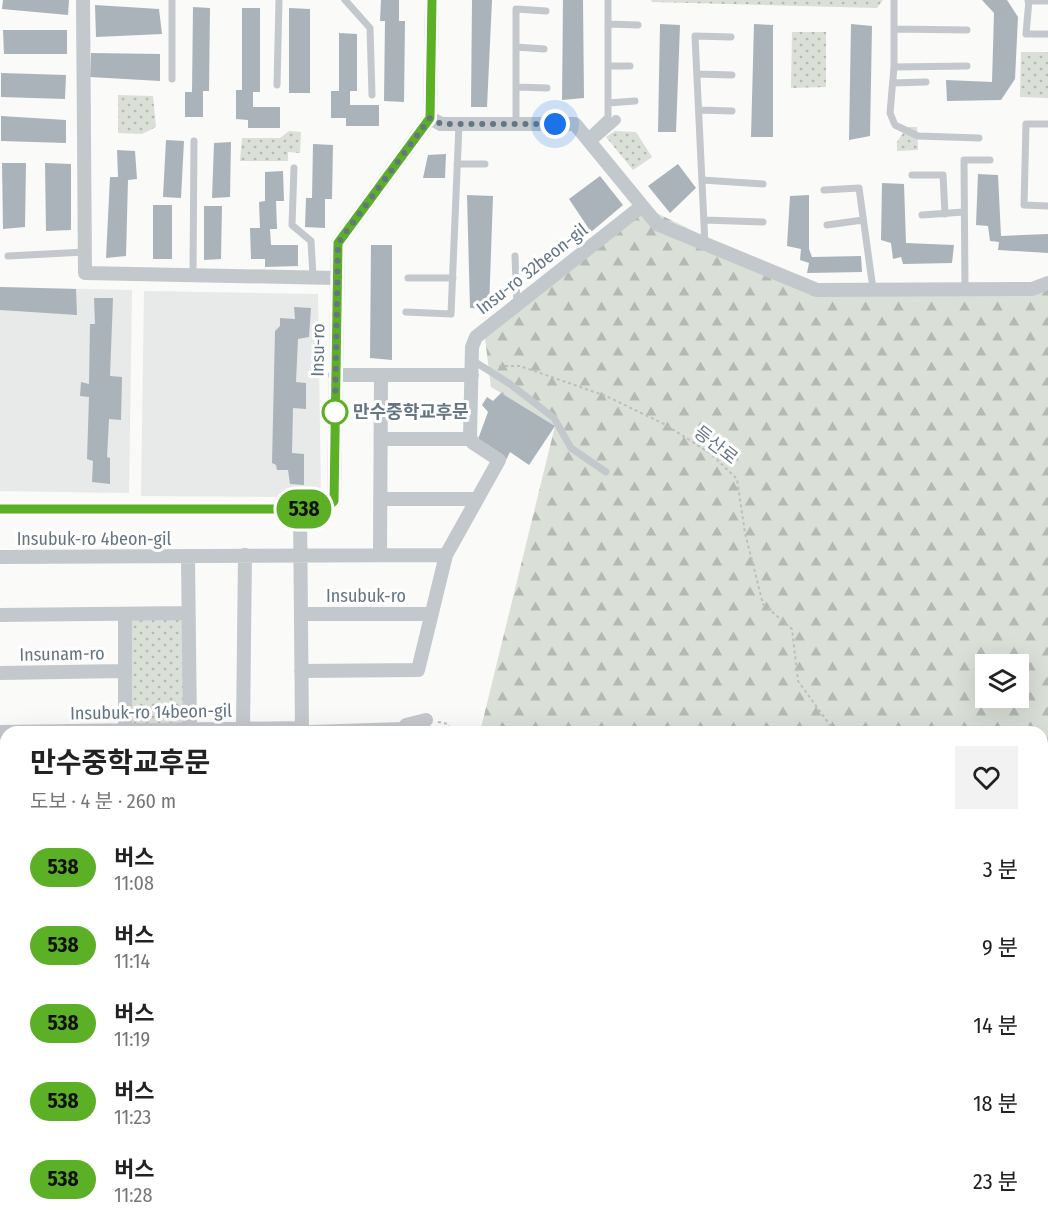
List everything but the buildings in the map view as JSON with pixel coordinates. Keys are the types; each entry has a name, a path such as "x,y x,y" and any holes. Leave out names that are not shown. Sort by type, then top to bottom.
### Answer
{"street":[{"path":"83,0 86,273 336,278"},
{"path":"432,0 430,118 441,124 575,124 657,224 817,290 1032,289 1048,283"},
{"name":"Insu-ro","path":"0,509 300,509 326,508 334,501 338,243 430,118"},
{"path":"589,139 616,120"},
{"name":"Insu-ro 32beon-gil","path":"471,439 475,368 472,347 476,336 642,206"},
{"path":"335,375 381,375 475,368"},
{"path":"380,555 381,375"},
{"path":"302,671 418,670 446,555 475,499 499,460 471,439 381,439"},
{"path":"380,499 475,499"},
{"name":"Insubuk-ro","path":"300,509 305,726"},
{"path":"243,726 245,555"},
{"path":"301,555 446,555"},
{"name":"Insubuk-ro 4beon-gil","path":"0,557 301,555"},
{"name":"Insubuk-ro 4beon-gil","path":"188,556 190,726"},
{"path":"0,615 188,613"},
{"path":"125,614 125,726"},
{"name":"Insubuk-ro","path":"301,614 431,614"},
{"name":"Insunam-ro","path":"0,673 125,671"},
{"path":"408,726 417,720 426,720"}],"lane":[{"path":"172,0 172,79"},
{"path":"276,86 279,0"},
{"path":"345,0 370,28 372,95"},
{"path":"589,139 608,117 608,0"},
{"path":"894,0 894,67 890,113 895,125 918,136 979,138"},
{"path":"1048,1 1029,0 1026,34 1048,34"},
{"path":"516,124 516,9 546,11"},
{"path":"608,24 638,25"},
{"path":"894,29 967,30"},
{"path":"705,245 695,36 731,37"},
{"path":"516,47 544,49"},
{"path":"608,66 630,66"},
{"path":"894,67 967,66"},
{"path":"697,74 732,75"},
{"path":"892,83 926,82"},
{"path":"516,87 547,88"},
{"path":"608,103 635,101"},
{"path":"699,110 732,111"},
{"path":"406,312 452,314 459,124"},
{"path":"1048,124 1026,124 1023,206 1048,206"},
{"path":"193,275 194,141"},
{"path":"965,289 964,160 990,160"},
{"path":"458,164 485,164"},
{"path":"294,168 291,225 311,241 313,277"},
{"path":"912,175 943,175 945,213"},
{"path":"702,180 763,184"},
{"path":"824,190 859,188 873,290"},
{"path":"922,215 964,212"},
{"path":"704,220 763,222"},
{"path":"827,225 863,220"},
{"path":"8,256 86,252"},
{"path":"515,256 517,304"},
{"path":"408,278 453,278"},
{"path":"475,368 554,418 571,448 606,472"}],"path":[{"name":"등산로","path":"475,368 520,366 606,396 664,424 710,453 737,478 745,533 763,604 792,629 798,681 831,726"},
{"path":"426,720 449,726"}],"shaded area":[{"path":"0,287 132,290 129,493 0,491"},
{"path":"144,291 318,294 321,497 141,496"}],"green space":[{"path":"651,0 883,0 877,8 652,2"},
{"path":"792,32 826,32 826,87 791,88"},
{"path":"1021,52 1048,52 1048,98 1020,97"},
{"path":"118,95 153,96 156,127 142,134 118,133"},
{"path":"907,127 917,127 918,150 897,151 897,142"},
{"path":"289,131 301,132 300,153 288,152 288,161 240,161 242,138 280,138"},
{"path":"615,131 636,132 652,157 633,170 606,137"},
{"path":"642,206 807,286 1048,284 1048,726 481,726 555,426 491,387 484,330"},
{"path":"188,613 190,726 125,726 125,614"}],"bus line":[{"name":"538","path":"0,509 300,509 326,508 334,501 338,243 430,118 432,0"}],"place":[{"name":"만수중학교후문","path":"335,412"}],"route":[{"path":"335,412 338,243 430,118 441,124 555,124"}]}
